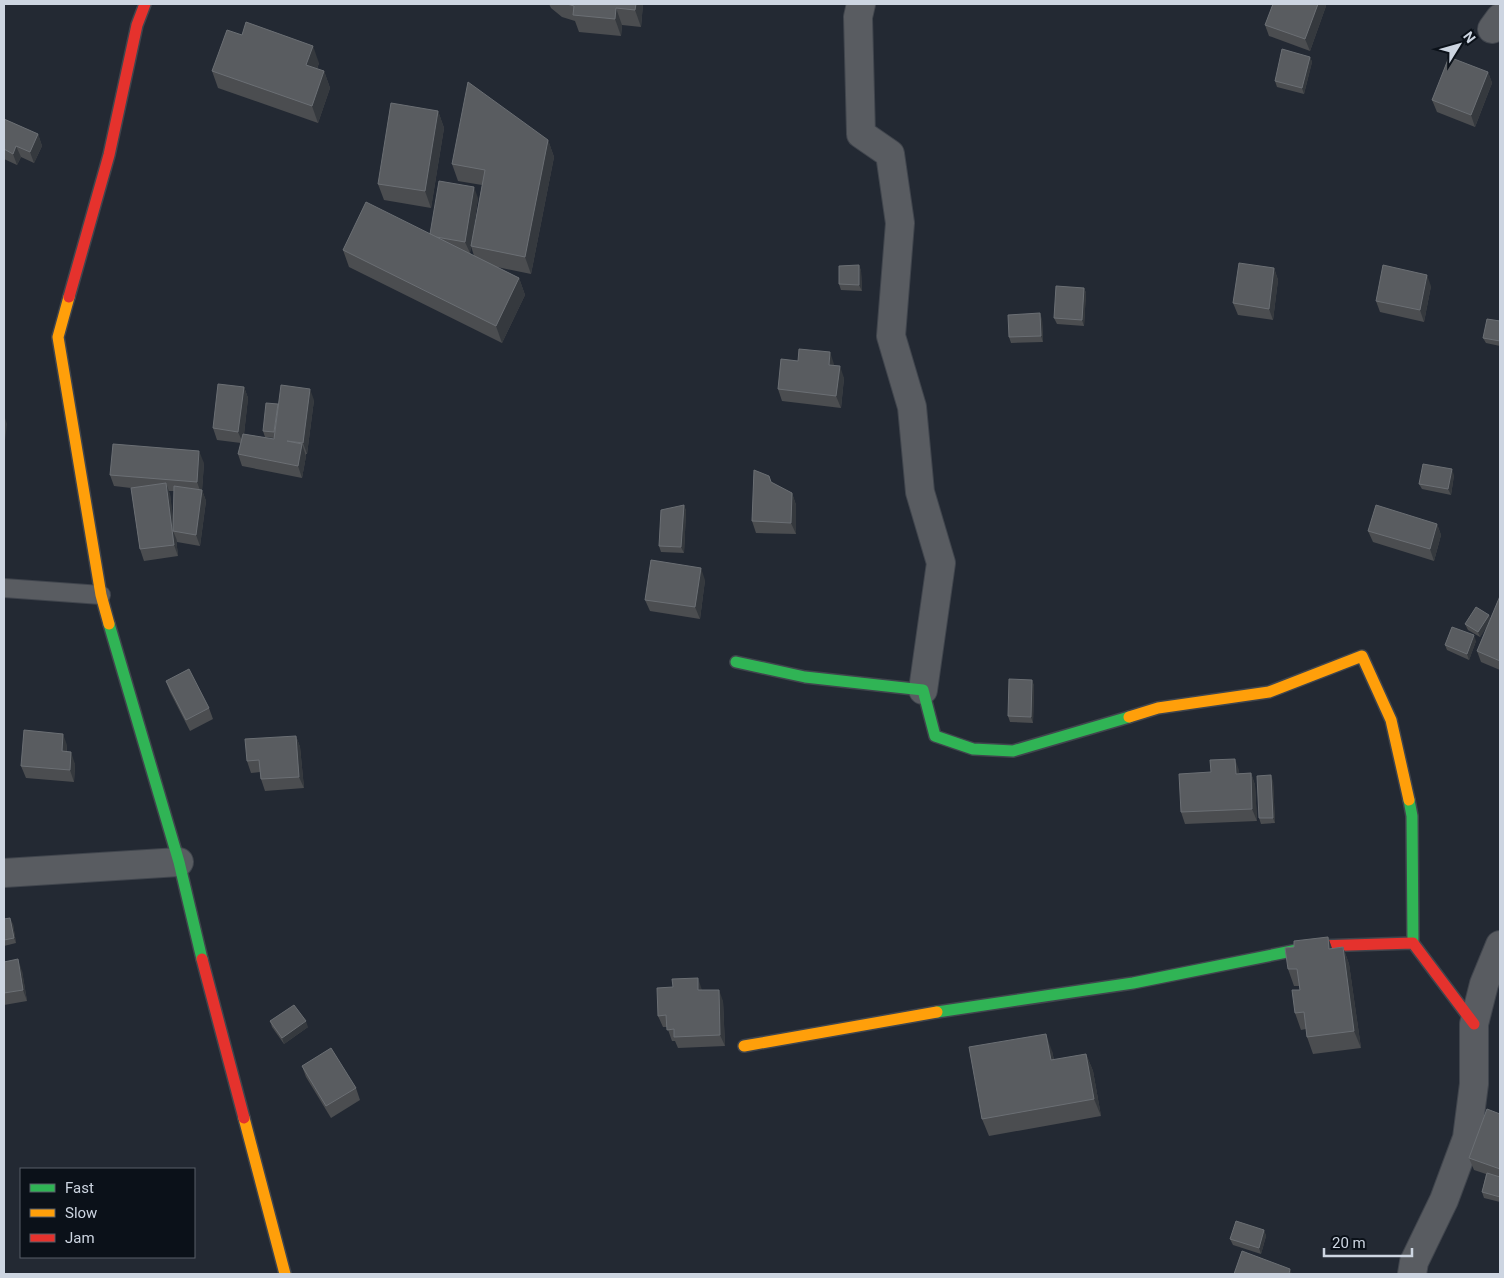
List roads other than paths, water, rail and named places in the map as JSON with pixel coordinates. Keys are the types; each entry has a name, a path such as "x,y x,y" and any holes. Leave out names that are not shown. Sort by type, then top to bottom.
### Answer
{"street":[{"path":"145,4 137,24 109,155 58,337 101,595 179,862 215,1011 286,1274"},
{"path":"861,4 858,17 861,134 890,154 900,223 891,336 912,407 920,492 941,563 923,690 935,736 973,749 1013,751 1158,708 1269,692 1362,656 1391,720 1412,816 1413,943 1474,1024"},
{"path":"736,662 805,677 923,690"},
{"path":"4,872 179,862"},
{"path":"744,1046 938,1012 1133,983 1318,946 1413,943"},
{"path":"1412,1274 1414,1262 1444,1200 1466,1138 1474,1084 1474,1024 1484,984 1500,945"}],"lane":[{"path":"4,588 101,595"}]}
